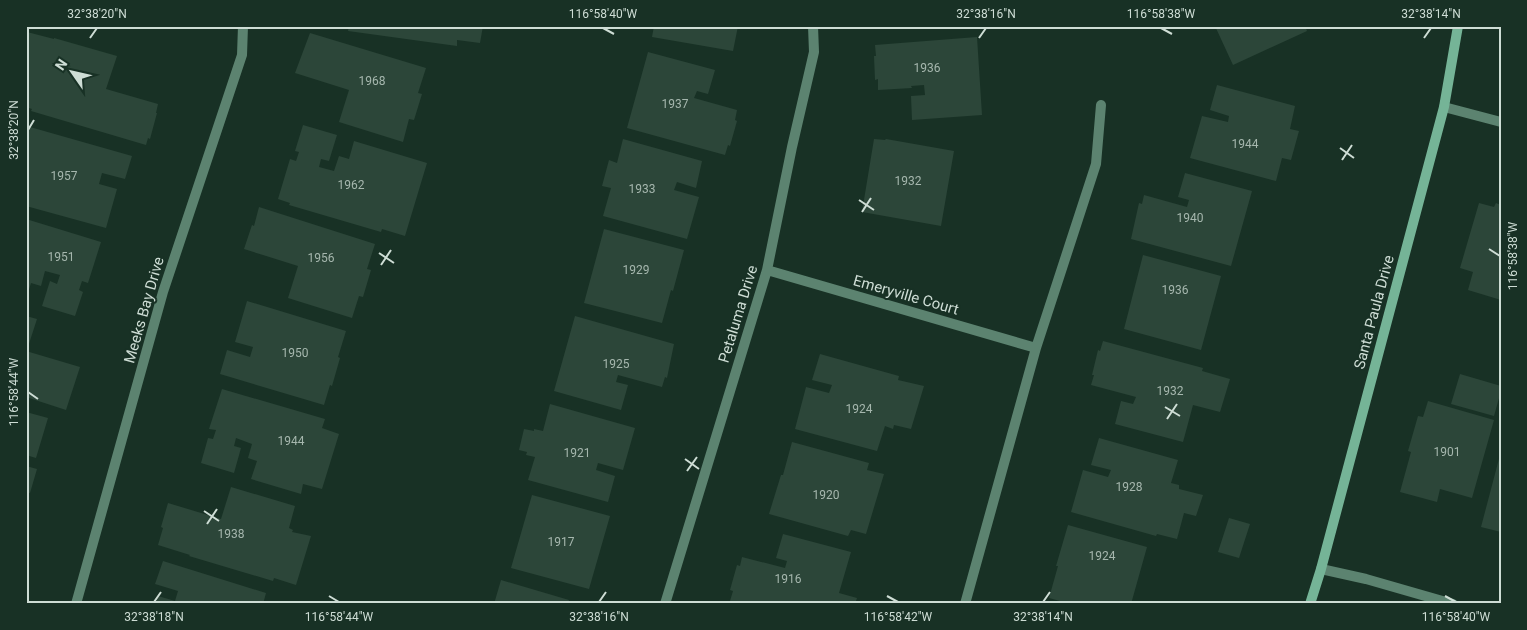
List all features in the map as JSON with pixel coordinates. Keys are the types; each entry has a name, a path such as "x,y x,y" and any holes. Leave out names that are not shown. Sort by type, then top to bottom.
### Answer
{"street":[{"name":"Meeks Bay Drive","path":"76,604 163,292 242,55 243,26"},
{"name":"Petaluma Drive","path":"665,604 768,270 792,147 814,52 813,26"},
{"name":"Santa Paula Drive","path":"1310,604 1321,569 1444,107 1458,26"},
{"path":"965,604 1036,348 1096,164 1101,105"},
{"path":"1444,107 1501,122"},
{"name":"Emeryville Court","path":"768,270 1036,348"},
{"path":"1321,569 1366,579 1453,604"}],"building":[{"path":"349,26 483,26 480,43 457,40 457,46 348,31"},
{"path":"654,26 738,26 733,51 652,37"},
{"path":"1215,26 1305,26 1307,31 1233,65"},
{"path":"27,32 117,56 106,89 158,104 150,139 148,138 146,145 31,111 32,109 26,107"},
{"path":"310,33 426,68 418,93 422,94 414,120 409,119 403,142 339,122 349,90 295,73"},
{"path":"977,37 982,115 912,120 911,96 925,95 924,85 911,86 912,88 878,90 878,79 875,80 875,45"},
{"path":"648,52 715,70 708,94 697,91 694,98 737,110 735,120 737,121 730,146 728,145 725,155 627,128"},
{"path":"1217,85 1295,106 1290,129 1299,131 1291,160 1282,158 1276,181 1190,158 1202,116 1228,122 1229,116 1210,110"},
{"path":"303,125 337,135 329,161 321,159 319,167 334,171 339,156 349,159 354,141 427,163 405,236 382,229 381,232 289,205 290,203 278,199 290,159 296,161 299,152 295,151"},
{"path":"30,127 132,156 125,179 102,173 99,184 117,189 106,228 26,206 26,138"},
{"path":"623,139 702,161 696,188 677,182 674,190 699,197 687,239 603,216 611,188 602,186 609,160 617,163"},
{"path":"874,139 886,139 954,151 941,226 862,212"},
{"path":"1185,173 1252,191 1231,266 1131,239 1139,203 1142,204 1144,195 1187,207 1189,200 1178,197"},
{"path":"1479,203 1494,207 1496,203 1501,205 1501,300 1468,290 1473,272 1460,268"},
{"path":"259,207 375,244 367,269 371,270 363,297 359,296 352,318 288,298 298,266 244,249 252,225 254,226"},
{"path":"26,219 101,242 88,283 82,281 79,290 83,292 75,316 42,306 50,281 57,284 60,275 45,271 41,286 31,283 26,299"},
{"path":"604,229 684,250 662,323 584,303"},
{"path":"1143,255 1221,276 1201,350 1124,329"},
{"path":"247,301 346,331 332,386 330,385 324,405 220,374 227,350 250,357 253,347 235,342"},
{"path":"26,316 37,319 27,350 26,350"},
{"path":"575,316 674,344 667,378 665,377 662,387 618,375 616,382 628,385 621,410 554,391"},
{"path":"1103,341 1203,368 1202,371 1230,379 1220,412 1193,405 1183,442 1115,424 1121,401 1133,404 1136,397 1091,385 1098,350 1100,351"},
{"path":"26,351 80,367 66,410 26,397"},
{"path":"820,354 899,376 898,380 924,386 911,429 894,425 893,429 885,426 877,451 795,429 806,387 829,393 832,385 812,380"},
{"path":"1460,374 1501,386 1494,416 1451,404"},
{"path":"222,389 325,419 322,428 339,434 322,489 303,484 301,494 251,479 257,461 248,458 252,444 236,438 234,446 241,448 234,473 201,463 208,438 213,439 216,430 209,429"},
{"path":"1428,401 1494,420 1472,498 1440,489 1437,502 1400,492 1411,452 1408,451 1418,416 1423,417"},
{"path":"550,404 635,428 623,470 598,463 596,470 615,476 608,502 528,480 535,457 526,455 527,452 519,450 524,429 543,431"},
{"path":"26,412 48,418 36,458 26,455"},
{"path":"1099,438 1178,460 1171,483 1179,485 1179,489 1203,495 1196,516 1184,513 1177,539 1157,534 1156,536 1071,512 1083,470 1108,477 1111,470 1091,465"},
{"path":"792,442 869,463 867,470 884,474 866,534 851,530 848,536 769,514"},
{"path":"1501,455 1501,532 1481,527"},
{"path":"26,466 37,469 30,493 26,492"},
{"path":"231,487 295,506 289,528 293,530 292,532 311,536 296,585 274,578 273,581 158,545 168,503 221,519"},
{"path":"532,495 610,516 589,589 511,568"},
{"path":"1229,518 1250,524 1239,558 1218,552"},
{"path":"1068,525 1147,547 1131,604 1071,604 1049,598"},
{"path":"783,534 851,552 839,593 857,598 855,604 742,604 730,601 733,591 730,590 737,565 740,566 742,557 785,568 787,561 776,558"},
{"path":"163,561 266,593 263,604 156,604 158,596 175,601 178,591 155,584"},
{"path":"501,580 569,600 568,604 494,604"}]}
